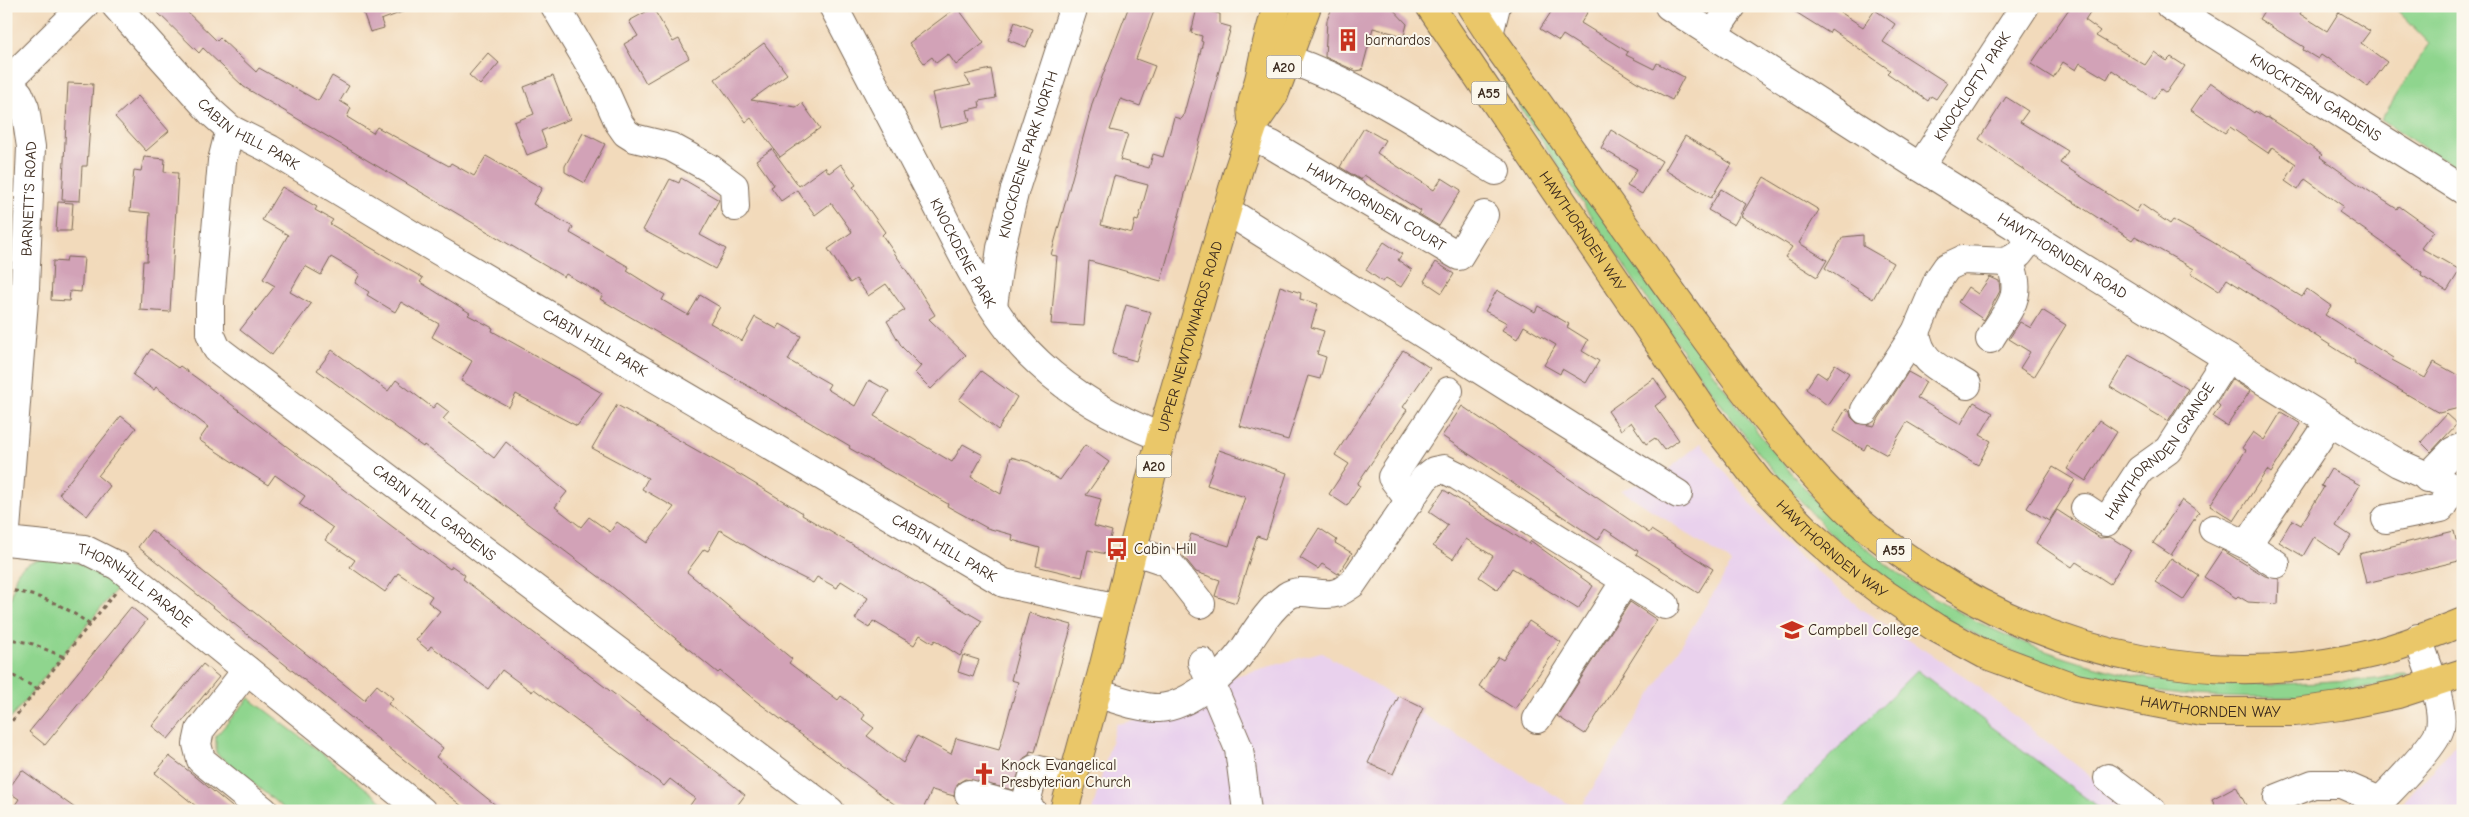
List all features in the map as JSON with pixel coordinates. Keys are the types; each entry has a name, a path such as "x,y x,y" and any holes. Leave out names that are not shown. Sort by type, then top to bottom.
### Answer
{"highway":[{"path":"1251,124 1243,93 1265,6"},
{"name":"UPPER NEWTOWNARDS ROAD","path":"1064,811 1161,437 1251,124 1262,57 1277,6"},
{"path":"1261,71 1276,53 1291,6"},
{"name":"UPPER NEWTOWNARDS ROAD","path":"1251,124 1274,96 1307,6"},
{"path":"1412,6 1507,141 1531,157"},
{"name":"HAWTHORNDEN WAY","path":"1430,6 1442,18 1531,157 1707,415 1760,483 1808,532 1846,565 1879,590 1936,628 1984,654 2076,688 2202,712 2295,712 2340,706 2398,694 2463,673"},
{"name":"A55","path":"1471,6 1738,385 1816,479 1886,544 1948,585 1989,609 2054,637 2128,658 2177,665 2261,669 2375,653 2463,622"}],"street":[{"path":"7,82 84,6"},
{"name":"CABIN HILL PARK","path":"116,6 211,112 230,129 270,149 1004,583 1118,608"},
{"path":"556,6 602,84 619,124 626,133 634,138 671,146 711,169 734,186 735,207"},
{"name":"KNOCKDENE PARK","path":"833,6 975,278 1016,338 1038,362 1085,401 1111,416 1161,437"},
{"name":"KNOCKDENE PARK NORTH","path":"993,306 1001,248 1015,189 1074,6"},
{"path":"1489,34 1496,6"},
{"name":"HAWTHORNDEN ROAD","path":"1670,6 1920,167 2330,422 2398,463 2458,490"},
{"path":"1713,34 1732,6"},
{"name":"KNOCKLOFTY PARK","path":"1920,167 2025,6"},
{"name":"KNOCKTERN GARDENS","path":"2170,6 2463,190"},
{"path":"1287,59 1337,78 1383,102 1496,171"},
{"name":"BARNETT'S ROAD","path":"6,530 24,307 31,147 25,108 18,94 7,82"},
{"name":"HAWTHORNDEN COURT","path":"1251,124 1272,145 1459,256 1484,215"},
{"name":"CABIN HILL GARDENS","path":"230,129 222,161 210,301 210,333 217,349 830,811"},
{"path":"1226,210 1678,494"},
{"path":"1865,410 1916,332 1938,280 1947,267 1962,260 2009,260 2019,254 2032,237"},
{"path":"1990,339 2017,293 2016,276 2009,260"},
{"path":"1916,332 1918,347 1926,360 1967,384"},
{"name":"HAWTHORNDEN GRANGE","path":"2085,508 2106,522 2140,470 2168,450 2227,358"},
{"path":"1410,501 1392,477 1449,391"},
{"path":"2247,545 2330,422"},
{"path":"2428,478 2453,451 2463,447"},
{"path":"1096,693 1158,708 1170,706 1207,673 1231,665 1262,623 1291,593 1301,592 1321,595 1336,593 1352,584 1425,478 1434,471 1444,469 1483,490 1614,575 1665,605"},
{"path":"2386,519 2441,508 2458,490"},
{"path":"2213,529 2247,545 2276,564"},
{"name":"THORNHILL PARADE","path":"6,541 84,549 118,566 422,811"},
{"path":"1132,550 1168,562 1201,604"},
{"path":"1537,719 1614,575"},
{"path":"2278,798 2313,784 2342,784 2375,806 2431,744 2440,729 2440,712 2418,638"},
{"path":"247,670 200,730 197,744 201,760 264,811"},
{"path":"1207,673 1240,749 1247,811"},
{"path":"969,794 1028,810 1034,769 1072,779"},
{"path":"2108,778 2152,811"}],"path":[{"path":"6,14 12,6"},
{"path":"6,718 11,722 130,576"},
{"path":"6,589 51,600 72,611 90,625"},
{"path":"6,638 33,644 64,657"},
{"path":"6,672 38,689"}],"shaded area":[{"name":"Campbell College","path":"1701,443 1781,540 1861,609 1964,676 2134,811 1092,811 1116,724 1174,714 1225,679 1321,652 1579,810 1732,563 1621,490 1660,476"},
{"path":"2463,736 2463,811 2396,811"}],"green space":[{"path":"2393,6 2463,6 2463,173 2381,120 2429,43"},
{"path":"1505,71 1629,255 1721,383 1772,450 1809,493 1843,528 1918,587 1959,612 2001,633 2045,651 2091,666 2144,678 2199,683 2256,684 2363,680 2399,674 2410,675 2389,683 2340,693 2288,697 2238,698 2198,696 2130,687 2049,665 2019,654 1961,627 1880,576 1833,536 1780,478 1724,409 1655,311 1557,165 1501,76"},
{"path":"46,558 82,564 98,570 115,578 118,587 11,718 6,715 6,621 16,575 25,565"},
{"path":"1917,670 2103,811 1776,811"},
{"path":"249,698 394,811 287,811 216,753 216,736"}],"building":[{"path":"151,6 181,6 217,41 220,38 256,72 259,68 318,101 332,76 349,86 340,101 351,108 347,117 373,133 377,127 449,166 451,163 474,176 486,156 542,188 533,204 573,227 570,233 629,267 627,271 665,295 662,300 688,315 700,295 720,307 710,323 742,341 755,317 777,329 780,324 801,336 788,360 830,384 827,389 855,406 869,380 889,391 874,416 952,462 963,444 983,455 971,477 1001,494 1011,457 1029,462 1060,480 1085,445 1109,462 1086,495 1101,499 1094,526 1112,531 1106,554 1088,550 1082,577 1036,566 1040,548 1012,540 1013,535 987,528 947,506 948,504 849,448 850,446 600,299 603,295 566,274 564,277 244,87 203,48 199,53"},
{"path":"361,6 413,6 413,8 381,20 384,28 370,32"},
{"path":"1129,6 1156,6 1136,59 1155,66 1140,106 1121,99 1110,130 1128,134 1120,160 1149,168 1153,154 1163,157 1174,117 1181,119 1183,117 1203,42 1201,41 1202,36 1191,33 1197,8 1220,14 1220,24 1231,27 1161,281 1089,261 1084,326 1051,324 1057,256 1051,255 1093,101","holes":["1114,176 1148,185 1138,221 1135,220 1132,233 1101,225"]},
{"name":"barnardos","path":"1333,6 1390,6 1407,24 1404,36 1373,28 1362,70 1356,71 1325,57 1327,20"},
{"path":"1555,6 1591,6 1581,23 1628,52 1626,55 1654,69 1657,63 1684,77 1672,100 1637,82 1563,35 1559,41 1540,29"},
{"path":"1786,6 1831,6 1863,27 1875,10 1895,24 1883,42 1947,83 1936,99 1931,96 1928,101 1887,73 1890,70 1831,29 1829,33"},
{"path":"2071,6 2094,6 2085,20 2100,31 2096,36 2145,65 2154,52 2167,61 2171,57 2185,66 2166,93 2161,89 2154,99 2112,70 2107,79 2080,63 2076,70 2063,62 2053,78 2031,64"},
{"path":"2267,6 2304,6 2300,14 2327,31 2339,12 2370,31 2361,43 2387,62 2368,87 2328,57 2327,59 2321,55 2318,59 2303,50 2304,47 2259,19"},
{"path":"957,7 984,43 956,65 948,54 936,63 932,57 924,63 909,43"},
{"path":"653,8 673,42 679,39 689,58 646,83 624,44 638,36 629,21"},
{"path":"1015,22 1033,29 1026,47 1008,40"},
{"path":"764,43 787,74 751,100 796,107 802,103 820,128 780,157 751,118 746,122 715,79"},
{"path":"488,53 499,63 480,85 469,75"},
{"path":"991,69 996,98 979,101 980,107 967,110 970,121 940,128 932,93 971,85 964,75"},
{"path":"553,76 570,119 541,131 547,147 527,155 514,122 534,114 524,87"},
{"path":"2210,82 2254,113 2255,111 2267,117 2299,138 2322,155 2320,157 2358,184 2397,209 2399,206 2434,231 2421,248 2460,270 2447,291 2421,276 2422,273 2339,212 2343,206 2305,179 2298,190 2285,181 2296,164 2272,147 2268,153 2230,127 2225,133 2191,110"},
{"path":"68,83 93,84 87,166 82,166 80,201 62,200"},
{"path":"138,96 169,131 146,151 115,117"},
{"path":"2006,97 2028,111 2020,122 2068,151 2060,163 2136,212 2141,204 2170,224 2173,220 2302,297 2307,289 2331,306 2325,315 2393,358 2392,360 2425,378 2434,362 2463,378 2463,407 2439,413 2354,363 2355,361 2227,279 2219,291 2191,273 2194,269 2135,236 2132,240 2012,162 1979,139"},
{"path":"1364,128 1385,140 1377,153 1434,190 1442,178 1461,190 1439,226 1419,214 1421,211 1364,175 1361,180 1340,167"},
{"path":"1611,130 1662,161 1642,194 1627,186 1637,169 1601,148"},
{"path":"583,133 605,144 585,183 565,172 565,166"},
{"path":"1685,136 1732,164 1711,198 1665,170"},
{"path":"772,149 799,186 825,167 829,173 841,164 856,185 853,187 885,232 882,235 935,315 929,319 966,355 931,389 915,373 921,366 902,347 887,321 905,310 886,284 868,296 856,279 850,283 828,249 852,232 831,203 815,215 797,190 781,201 771,187 774,185 756,160"},
{"path":"144,157 165,159 164,172 178,173 170,312 140,310 143,261 147,261 150,213 130,211 134,170 141,171"},
{"path":"1764,177 1819,210 1799,243 1827,260 1817,277 1785,257 1792,247 1741,216"},
{"path":"681,178 719,200 700,235 726,249 715,269 643,230 670,179 679,183"},
{"path":"282,187 317,207 315,210 333,220 330,224 423,278 420,282 470,313 468,315 493,328 492,331 602,393 577,426 516,394 509,407 461,381 472,361 432,337 439,324 401,302 395,312 367,295 369,292 355,283 360,274 331,257 321,275 305,266 290,292 311,304 272,355 240,330 275,286 263,279 288,235 262,220"},
{"path":"1721,189 1746,204 1734,225 1708,210"},
{"path":"58,202 73,203 71,231 56,231"},
{"path":"1863,235 1863,246 1893,263 1873,299 1825,268 1843,237"},
{"path":"1384,242 1402,254 1398,260 1412,270 1401,287 1386,278 1383,282 1366,270"},
{"path":"67,257 84,258 81,292 70,291 69,301 51,300 53,261 66,262"},
{"path":"1436,262 1454,274 1442,293 1424,281"},
{"path":"1990,277 1999,281 2000,291 1984,320 1958,302 1968,287 1978,294"},
{"path":"1280,286 1301,293 1300,299 1318,304 1311,327 1324,331 1317,354 1326,357 1320,379 1308,376 1288,440 1240,426"},
{"path":"1497,290 1535,312 1538,306 1569,324 1567,327 1588,340 1582,351 1599,361 1586,383 1562,369 1560,374 1544,365 1556,345 1524,326 1517,339 1502,330 1507,323 1485,311"},
{"path":"1126,305 1151,312 1136,361 1112,354"},
{"path":"2042,310 2066,325 2034,377 2020,368 2030,352 2009,339 2020,322 2031,328"},
{"path":"151,349 202,382 450,569 452,566 465,575 463,579 718,773 745,795 733,811 686,811 695,798 670,779 664,786 534,689 532,692 502,670 488,689 431,646 428,650 416,640 440,611 428,602 432,596 398,573 385,592 350,567 355,560 325,540 333,528 299,504 305,496 275,475 268,485 199,440 208,427 156,387 154,390 133,375"},
{"path":"332,350 388,391 396,380 433,408 437,403 449,412 443,419 494,458 506,442 567,492 555,507 581,527 589,517 610,532 617,522 647,543 674,507 642,489 648,478 592,448 617,405 742,476 803,513 802,515 982,621 960,656 935,640 933,643 920,635 914,645 873,621 869,628 855,619 868,598 841,581 837,588 817,577 813,583 781,567 720,530 708,551 704,549 687,572 792,659 789,663 838,700 841,696 865,715 862,719 874,728 867,736 903,763 917,736 951,754 956,738 999,750 1018,682 1011,680 1029,613 1072,625 1035,752 1030,751 1029,755 1024,758 1013,790 965,779 958,783 954,796 932,790 922,811 907,811 894,804 755,700 720,671 718,673 610,585 424,445 423,447 317,370"},
{"path":"1403,350 1430,368 1403,407 1407,410 1357,484 1360,486 1347,506 1329,494 1349,464 1335,455"},
{"path":"2129,355 2188,389 2168,421 2110,387"},
{"path":"1835,364 1849,373 1827,405 1806,389 1817,372 1826,378"},
{"path":"981,371 1017,397 998,430 959,400"},
{"path":"1908,372 1926,382 1917,398 1961,424 1974,402 1993,413 1980,435 1991,441 1978,465 1907,422 1887,455 1867,444 1864,450 1833,431 1846,409 1857,423 1874,426"},
{"path":"1654,378 1667,397 1655,406 1679,440 1664,450 1655,438 1646,444 1631,422 1621,430 1608,411"},
{"path":"2232,379 2250,391 2227,426 2213,417 2220,406 2217,403"},
{"path":"1462,406 1649,533 1651,530 1713,569 1698,593 1636,554 1638,551 1605,529 1598,540 1442,436"},
{"path":"2281,412 2301,424 2271,473 2267,470 2234,521 2210,505 2246,450 2242,448 2253,432 2264,440"},
{"path":"2446,414 2457,424 2431,452 2421,442"},
{"path":"121,416 136,428 98,476 110,486 87,516 59,494"},
{"path":"2099,420 2117,432 2086,481 2067,469"},
{"path":"1219,450 1287,473 1266,539 1257,536 1236,603 1215,596 1220,580 1196,572 1184,557 1191,534 1229,546 1245,497 1207,485"},
{"path":"2053,467 2075,480 2049,521 2027,508"},
{"path":"2331,469 2360,485 2336,526 2351,536 2339,554 2314,537 2303,556 2279,542 2292,520 2301,525 2324,487 2321,486"},
{"path":"1444,490 1529,544 1531,541 1593,586 1578,609 1512,568 1498,590 1479,577 1493,556 1466,539 1453,559 1433,546 1448,525 1429,512"},
{"path":"2182,500 2199,512 2171,555 2153,543"},
{"path":"2057,510 2100,538 2110,537 2131,550 2110,584 2076,562 2072,567 2036,543"},
{"path":"1319,528 1337,540 1335,543 1352,553 1338,574 1322,564 1318,569 1300,558"},
{"path":"151,530 364,700 377,685 393,698 388,704 443,748 436,757 503,811 468,811 138,547"},
{"path":"2454,531 2456,540 2463,539 2463,560 2366,583 2359,554"},
{"path":"2222,550 2265,576 2279,579 2278,604 2248,602 2238,596 2236,598 2204,577"},
{"path":"2171,558 2199,576 2183,600 2155,582"},
{"path":"1630,602 1657,620 1585,734 1557,716"},
{"path":"131,607 147,620 45,745 29,732"},
{"path":"1529,621 1561,642 1515,709 1479,686 1498,657 1503,660"},
{"path":"963,655 979,660 973,677 958,672"},
{"path":"203,664 219,677 168,739 152,726"},
{"path":"1399,696 1423,708 1393,774 1368,763"},
{"path":"169,756 237,811 202,811 155,773"},
{"path":"22,770 79,811 11,811 19,799 7,791"},
{"path":"2236,786 2249,811 2218,811 2212,799"}],"place":[{"name":"barnardos","path":"1348,40"},
{"name":"Cabin Hill","path":"1117,549"},
{"name":"Campbell College","path":"1792,630"},
{"name":"Knock Evangelical Presbyterian Church","path":"984,774"}]}
